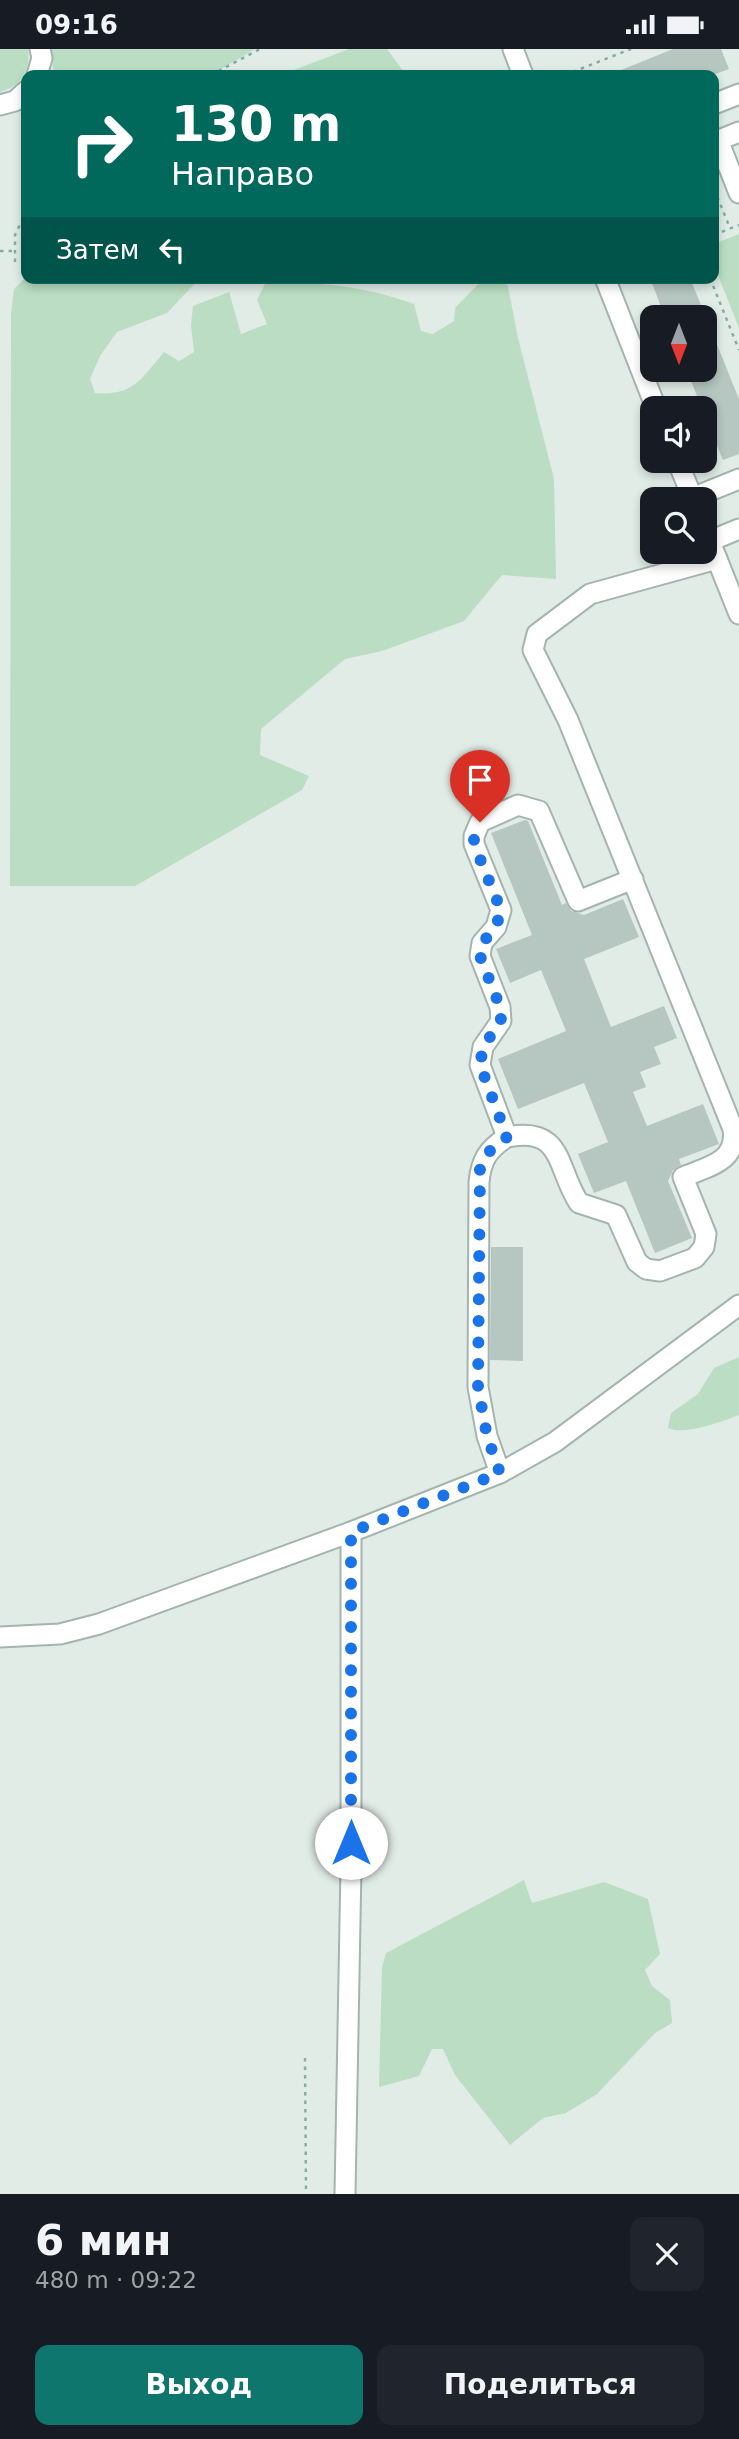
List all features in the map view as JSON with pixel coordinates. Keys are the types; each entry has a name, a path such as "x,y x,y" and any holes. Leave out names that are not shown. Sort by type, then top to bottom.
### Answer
{"street":[{"path":"38,70 42,58 40,49"},
{"path":"513,49 521,70"},
{"path":"719,102 739,94"},
{"path":"0,105 15,101 21,96"},
{"path":"719,140 739,132"},
{"path":"719,148 739,193"},
{"path":"607,284 651,396"},
{"path":"717,488 739,479"},
{"path":"717,533 739,529"},
{"path":"717,559 739,614"},
{"path":"500,1473 487,1436 478,1387 478,1182 484,1157 493,1146 507,1137 534,1135 554,1146 579,1203 617,1215 641,1266 660,1271 701,1253 706,1234 683,1177 722,1161 733,1147 733,1129 633,879 568,720 533,650 533,644 543,629 598,590 698,564"},
{"path":"507,1137 480,1065 483,1047 501,1021 500,1007 480,956 482,943 496,927 501,910 474,844 476,829 487,817 518,805 533,807 544,817 578,901 633,879"},
{"path":"0,1637 60,1634 99,1624 351,1532 500,1473 555,1442 739,1305"},
{"path":"345,2194 351,1866 351,1532"}],"path":[{"path":"220,70 260,49"},
{"path":"577,70 631,49"},
{"path":"719,202 730,229"},
{"path":"15,262 15,235 21,222"},
{"path":"719,233 739,225"},
{"path":"0,251 15,251"},
{"path":"712,284 739,350"},
{"path":"305,2058 306,2194"}],"green space":[{"path":"0,49 28,49 28,64 26,70 21,70 21,78 14,86 0,92"},
{"path":"51,49 255,49 219,70 53,70"},
{"path":"349,49 387,49 402,70 294,70"},
{"path":"739,234 739,328 719,278 719,242"},
{"path":"21,282 194,284 167,313 117,332 100,356 90,379 95,393 108,393 119,392 136,384 164,352 179,361 194,352 191,325 193,306 229,292 241,334 267,324 257,300 265,284 317,284 378,293 414,304 421,331 433,334 454,321 455,308 478,284 506,284 554,479 556,579 502,575 464,621 382,651 345,659 261,729 260,755 309,776 302,790 135,886 10,886 11,313 14,289"},
{"path":"739,1357 739,1415 693,1429 668,1428 671,1413 698,1394 714,1368"},
{"path":"524,1880 532,1903 604,1882 648,1899 660,1954 645,1970 652,1986 670,2000 672,2023 655,2033 597,2094 566,2113 543,2118 510,2145 455,2075 443,2049 432,2049 419,2076 379,2087 382,1967 386,1953"}],"building":[{"path":"673,49 721,49 729,69 719,73 719,70 621,70"},
{"path":"652,284 692,284 701,305 660,305"},
{"path":"718,347 739,399 739,454 723,460 717,446 717,396 697,396 691,382 718,381"},
{"path":"528,821 562,905 566,903 571,911 584,915 623,899 639,937 584,959 611,1027 664,1006 677,1038 654,1047 661,1064 640,1072 646,1087 633,1092 647,1126 703,1104 719,1144 679,1159 681,1165 673,1170 668,1181 692,1238 655,1253 626,1181 594,1193 578,1154 608,1142 584,1083 518,1109 498,1059 566,1031 541,970 510,983 496,949 532,935 491,833"},
{"path":"491,1247 523,1247 523,1361 490,1360"}],"route":[{"path":"351,1843 351,1532 500,1473 487,1436 478,1387 478,1182 484,1157 493,1146 507,1137 480,1065 483,1047 499,1027 502,1015 480,956 482,943 496,927 501,910 474,844 474,836 480,822"}]}
